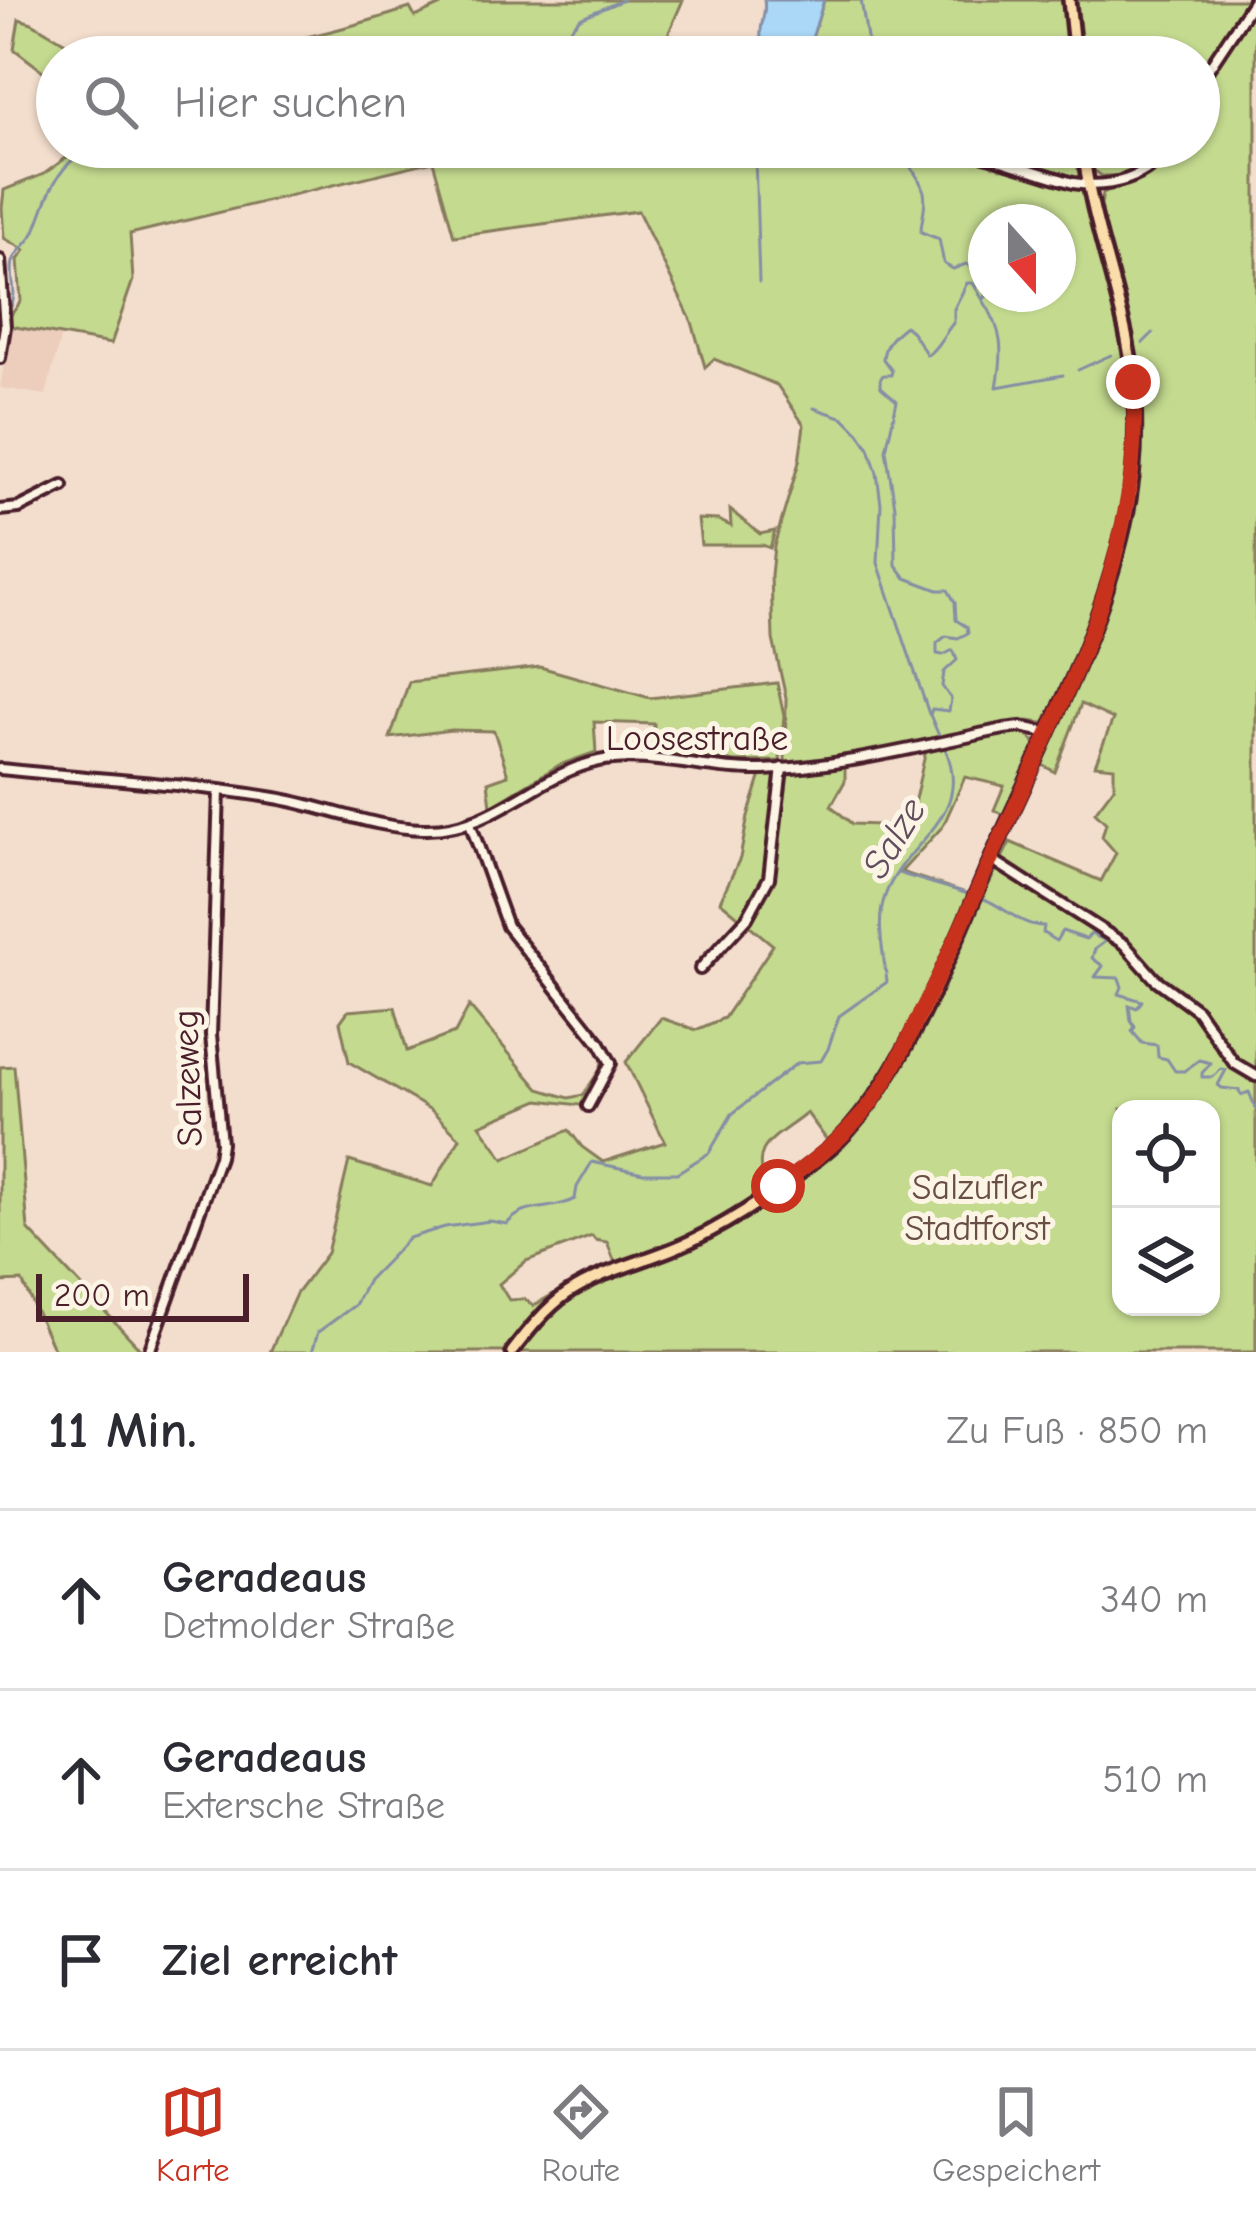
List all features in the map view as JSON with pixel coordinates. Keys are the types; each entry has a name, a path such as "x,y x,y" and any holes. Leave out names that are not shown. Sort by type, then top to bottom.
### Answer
{"main road":[{"path":"1069,0 1073,36"},
{"path":"512,1352 568,1293 707,1232 778,1186 843,1136 892,1070 1048,733 1105,592 1126,520 1136,411 1131,363 1086,168"}],"street":[{"path":"1220,51 1254,0"},
{"path":"1022,168 1088,185 1140,175 1149,168"},
{"path":"0,260 5,327 0,358"},
{"path":"0,509 19,508 63,486"},
{"name":"Loosestraße","path":"0,769 187,784 406,828 441,828 470,823 511,805 556,776 599,761 620,758 731,770 782,768 1022,727 1048,733"},
{"path":"700,969 747,918 769,878 782,768"},
{"name":"Salzeweg","path":"149,1352 219,1157 211,1035 219,790"},
{"path":"470,823 507,926 611,1063 589,1106"},
{"path":"992,859 1124,944 1155,979 1197,1010 1234,1064 1256,1076"}],"shaded area":[{"path":"10,326 61,335 46,395 0,388"}],"green space":[{"path":"452,0 683,0 667,36 310,36 410,8 415,17"},
{"path":"824,0 1062,0 1066,36 813,36"},
{"name":"Salzufler Stadtforst","path":"1077,0 1256,0 1256,1352 516,1352 572,1295 689,1246 832,1151 904,1055 1010,842 1101,881 1116,853 1102,837 1106,823 1095,812 1114,787 1114,767 1095,765 1113,719 1081,704 1055,772 1041,764 1129,515 1141,412 1138,361 1101,204 1103,193 1132,181 1130,175 1102,176 1092,168 1220,168 1220,36 1081,36"},
{"path":"19,19 54,36 36,36 36,66 14,49"},
{"path":"52,168 404,168 130,234 133,280 111,344 10,326 21,301 18,260 25,250 4,238 4,190"},
{"path":"435,168 1080,168 1128,379 1129,469 1112,556 1050,724 1028,721 785,764 786,698 773,639 771,575 804,425 777,385 714,359 705,367 692,322 638,211 454,236"},
{"path":"730,510 760,534 775,531 770,548 701,545 698,519 731,526"},
{"path":"540,667 650,698 777,683 784,716 780,761 737,762 653,752 654,724 594,722 596,752 559,765 491,806 488,782 508,775 494,731 451,730 390,738 409,682"},
{"path":"1015,731 1029,736 1036,748 1007,816 994,810 1004,786 965,777 943,826 901,872 972,895 889,1067 829,1143 807,1113 762,1153 767,1189 694,1235 622,1264 614,1260 607,1242 592,1236 526,1261 499,1284 509,1300 525,1299 533,1306 575,1281 576,1285 507,1352 270,1352 296,1294 327,1253 349,1161 432,1186 460,1138 431,1110 349,1062 340,1022 348,1011 395,1007 407,1051 455,1033 469,1006 539,1089 569,1098 583,1095 601,1068 603,1050 607,1063 587,1106 539,1100 480,1125 504,1159 569,1130 603,1162 665,1142 626,1062 661,1018 696,1030 724,1018 773,945 720,901 740,858 761,775 845,765 845,781 831,806 852,824 909,826 926,750"},
{"path":"14,1066 28,1229 143,1352 55,1352 22,1281 0,1282 0,1067"}],"water":[{"path":"764,0 824,0 813,36 761,36"}],"waterway":[{"path":"564,36 580,18 623,0"},
{"name":"Salze","path":"861,0 867,36"},
{"path":"10,309 15,258 33,235 50,191 66,168"},
{"path":"755,168 759,282"},
{"name":"Salze","path":"912,168 924,192 921,232 939,239 944,264 953,269 968,265"},
{"name":"Salze","path":"940,738 930,715 932,709 949,711 951,699 942,686 944,672 957,660 953,650 937,654 937,643 946,636 958,638 968,633 967,627 956,620 955,602 948,590 906,578 896,565 895,507 886,450 897,401 881,387 880,380 891,375 883,359 890,340 905,326 927,355 954,322 954,309 968,283"},
{"path":"990,312 1000,341 997,387 1063,375"},
{"path":"1143,343 1153,333"},
{"path":"1078,370 1111,355"},
{"path":"814,408 844,418 869,448 881,504 878,563 929,714"},
{"name":"Salze","path":"312,1352 318,1332 355,1305 368,1280 409,1238 445,1227 490,1221 507,1224 530,1210 566,1203 575,1199 592,1162 643,1173 677,1173 709,1153 732,1114 797,1063 821,1061 839,1016 887,982 882,906 895,876 934,827 952,792 944,746"},
{"path":"898,873 969,894"},
{"path":"984,899 1020,920 1044,926 1043,933 1056,941 1062,931 1106,941 1092,958 1103,966 1095,977 1119,978 1119,994 1142,1001 1137,1008 1129,1005 1132,1031 1142,1043 1157,1045 1158,1057 1167,1059 1175,1071 1184,1071 1199,1060 1211,1063 1202,1077 1226,1070 1218,1085 1239,1090 1241,1095 1249,1092 1256,1109"}],"route":[{"path":"778,1186 827,1151 876,1096 914,1028 1046,740 1105,592 1126,520 1136,418 1133,382"}]}
